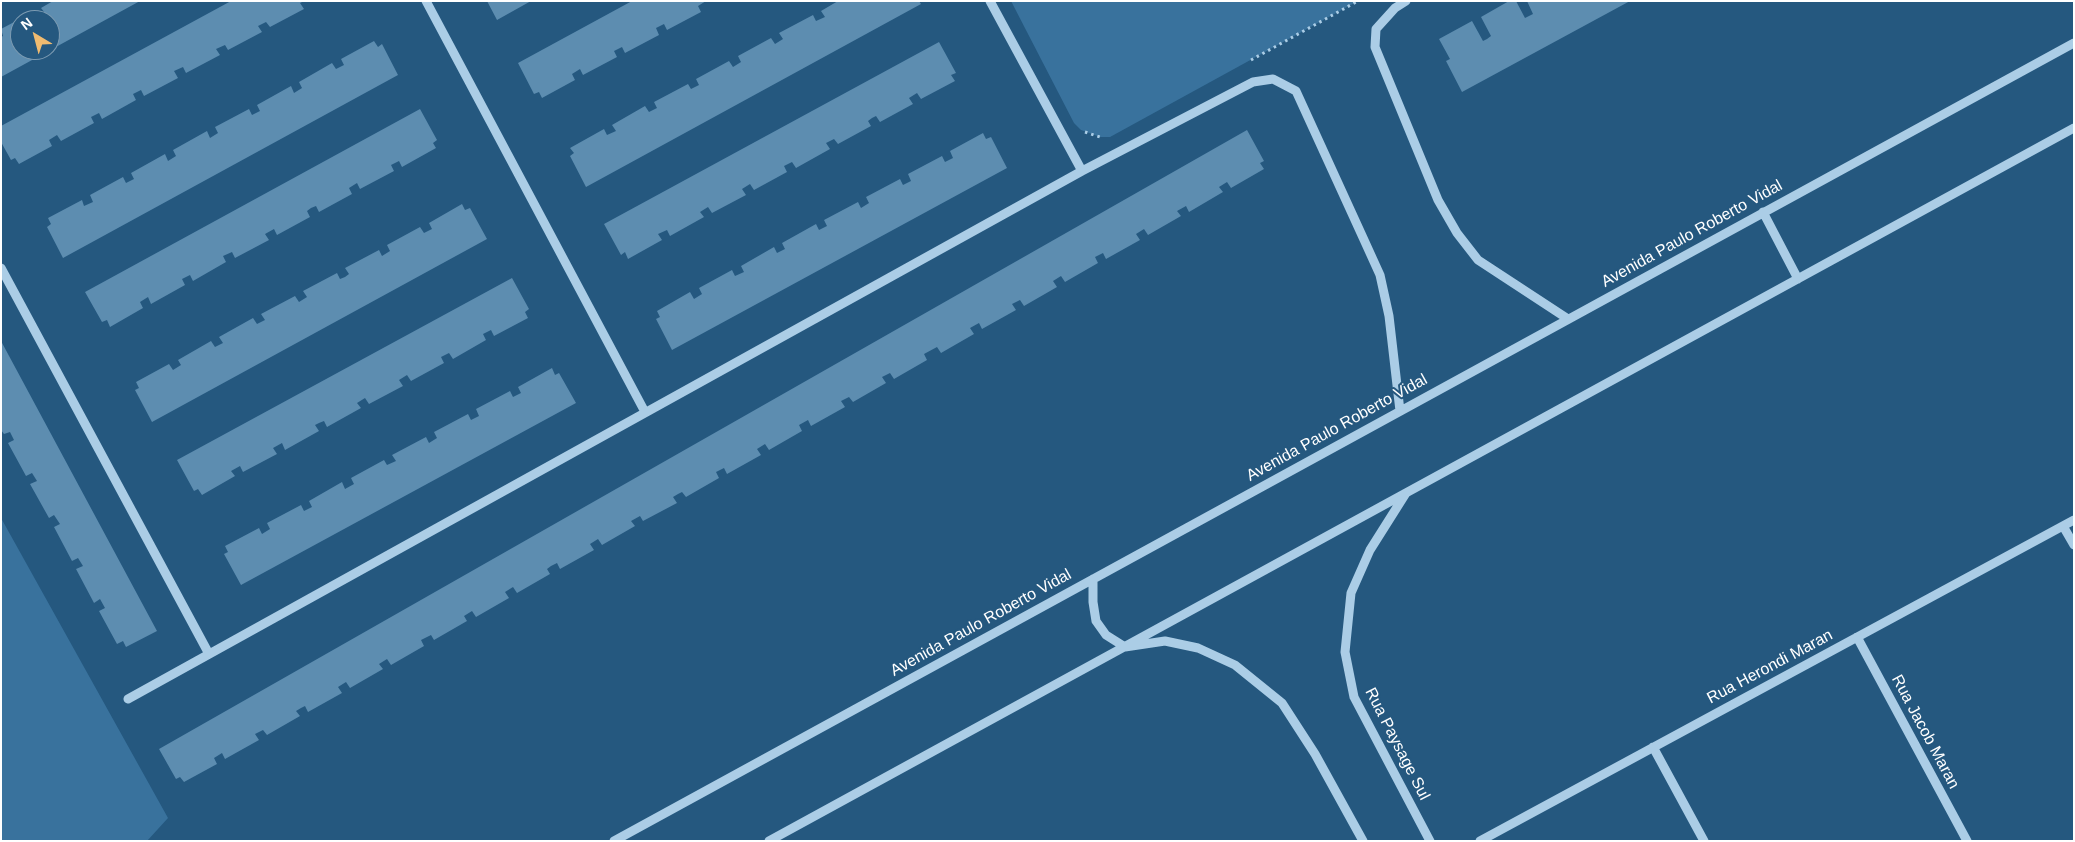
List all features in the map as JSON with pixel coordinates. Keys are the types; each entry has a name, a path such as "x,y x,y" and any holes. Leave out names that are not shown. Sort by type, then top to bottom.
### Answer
{"street":[{"path":"426,1 645,412"},
{"path":"990,1 1082,171"},
{"path":"1406,1 1394,8 1376,29 1375,47 1438,200 1457,233 1478,260 1568,319"},
{"name":"Avenida Paulo Roberto Vidal","path":"614,841 2074,42"},
{"path":"128,699 1082,171 1253,82 1273,80 1296,91 1380,275 1389,316 1400,411"},
{"path":"770,841 2074,128"},
{"path":"1763,212 1798,279"},
{"path":"1,268 209,654"},
{"name":"Rua Paysage Sul","path":"1406,493 1370,550 1351,593 1344,652 1354,697 1430,841"},
{"name":"Rua Herondi Maran","path":"1480,841 2074,520"},
{"path":"2063,526 2074,545"},
{"path":"1093,579 1092,602 1096,621 1106,635 1125,647 1165,642 1198,648 1235,665 1282,703 1315,754 1363,841"},
{"name":"Rua Jacob Maran","path":"1857,637 1967,841"},
{"path":"1653,747 1704,841"}],"path":[{"path":"1248,62 1358,1"},
{"path":"1081,130 1090,135 1105,137"}],"shaded area":[{"path":"1011,1 1358,1 1110,137 1100,137 1081,130 1074,123"},
{"path":"1,518 168,818 147,841 1,841"}],"building":[{"path":"53,1 140,1 60,45 60,10 43,10 41,8"},
{"path":"231,1 304,1 300,3 304,9 270,27 266,22 258,26 262,32 228,50 225,45 216,49 220,55 186,73 183,67 174,71 178,78 144,96 141,90 133,94 136,100 102,119 99,113 91,117 94,123 61,141 57,135 49,140 52,146 19,164 15,158 11,160 1,142 1,126"},
{"path":"487,1 531,1 497,20"},
{"path":"632,1 706,1 698,6 701,12 667,30 664,24 656,28 659,35 625,53 622,47 614,51 617,57 583,75 580,69 572,74 575,80 542,98 539,92 534,94 518,63"},
{"path":"838,1 919,1 921,4 586,187 570,156 574,153 570,148 604,129 607,135 616,131 612,125 645,106 649,112 657,108 654,102 688,84 691,89 699,85 696,79 729,61 733,67 741,62 738,56 771,38 775,44 783,39 779,33 813,15 816,21 825,17 821,11"},
{"path":"1509,1 1516,1 1525,18 1533,14 1527,1 1630,1 1462,92 1446,61 1450,59 1439,39 1472,21 1483,41 1487,39 1491,36 1481,17"},
{"path":"10,24 10,60 32,60 1,77 1,37 3,36 1,29"},
{"path":"374,41 378,47 382,44 398,75 63,258 47,227 51,224 48,218 82,200 84,206 93,202 90,195 123,177 126,183 134,179 131,173 165,154 168,161 176,156 173,150 207,131 210,138 218,133 215,127 249,109 252,115 260,111 257,105 291,86 294,93 302,88 299,82 332,63 336,69 344,65 341,59"},
{"path":"939,42 956,73 951,75 955,81 921,99 917,93 909,98 913,104 880,122 876,116 872,118 868,121 871,126 838,144 834,139 826,143 830,149 796,168 792,162 784,166 787,172 754,190 750,184 742,189 746,195 712,213 708,207 700,212 704,217 670,236 667,230 658,234 662,240 628,259 625,252 621,255 604,224"},
{"path":"420,109 437,140 433,143 436,148 402,167 399,161 391,165 394,171 360,189 357,183 349,188 352,194 319,212 316,206 311,208 307,211 310,217 277,235 274,229 265,234 269,240 235,258 232,252 223,256 226,262 193,281 190,275 182,279 185,285 151,304 148,297 140,302 143,308 110,327 107,320 102,322 85,292"},
{"path":"1247,130 1264,161 1260,163 1264,169 1231,188 1227,182 1219,187 1223,192 1189,212 1186,206 1177,211 1181,216 1148,235 1144,229 1136,234 1140,240 1106,259 1103,253 1095,257 1098,263 1065,282 1061,276 1053,281 1057,287 1024,306 1020,300 1012,304 1016,310 982,329 979,323 970,328 974,334 941,353 937,347 924,354 927,360 894,379 890,373 882,377 886,383 853,402 849,397 841,401 845,407 811,426 808,420 799,425 802,431 769,450 765,444 757,449 761,455 727,474 724,468 716,472 719,478 686,497 682,492 678,494 673,497 677,503 643,521 640,516 631,521 635,526 602,545 598,539 590,544 594,550 560,569 557,563 551,566 547,569 550,574 517,593 513,587 505,592 509,598 476,617 472,611 464,616 467,621 434,640 431,635 421,640 424,646 391,665 387,659 379,664 383,669 350,688 346,682 338,687 342,693 308,712 305,706 301,708 296,711 300,716 267,735 263,730 255,734 259,740 225,759 222,753 214,758 217,764 184,782 180,777 176,779 159,749"},
{"path":"983,133 986,139 991,137 1007,168 672,350 656,319 660,317 657,311 690,292 694,299 702,294 699,288 732,270 735,276 744,272 741,266 774,247 777,253 785,249 782,243 816,224 819,230 827,226 824,220 858,202 861,208 869,203 866,197 900,179 903,185 911,181 908,174 942,156 945,162 953,158 950,151"},
{"path":"462,204 465,210 470,208 487,239 152,422 135,390 139,388 136,382 169,364 173,370 181,365 178,360 211,341 215,347 223,343 219,337 253,318 257,324 265,320 261,314 295,296 299,302 307,297 303,291 337,273 340,279 345,277 349,274 345,268 379,250 382,256 390,251 387,245 420,227 424,233 432,229 429,223"},
{"path":"512,278 529,309 525,312 528,318 494,336 491,330 483,334 486,340 453,359 449,353 441,357 444,363 411,381 407,375 399,380 403,386 369,404 365,398 357,403 361,408 327,427 324,421 315,425 319,431 285,450 282,443 273,448 277,454 243,472 240,466 231,471 235,476 202,495 198,489 194,491 177,460"},
{"path":"1,341 157,631 126,647 123,641 117,644 99,611 105,608 100,599 94,603 76,569 83,566 78,558 72,561 54,527 60,524 54,515 49,518 30,484 37,481 32,473 26,476 8,443 14,440 10,432 4,434 1,430"},
{"path":"552,368 555,375 559,373 576,403 241,585 224,554 228,552 225,546 259,528 262,534 270,529 267,523 301,505 304,511 312,507 309,501 342,482 345,489 354,484 351,478 384,460 387,465 396,461 392,455 426,437 429,443 437,438 434,432 468,414 471,420 479,416 476,409 510,391 513,397 521,393 518,387"}]}
